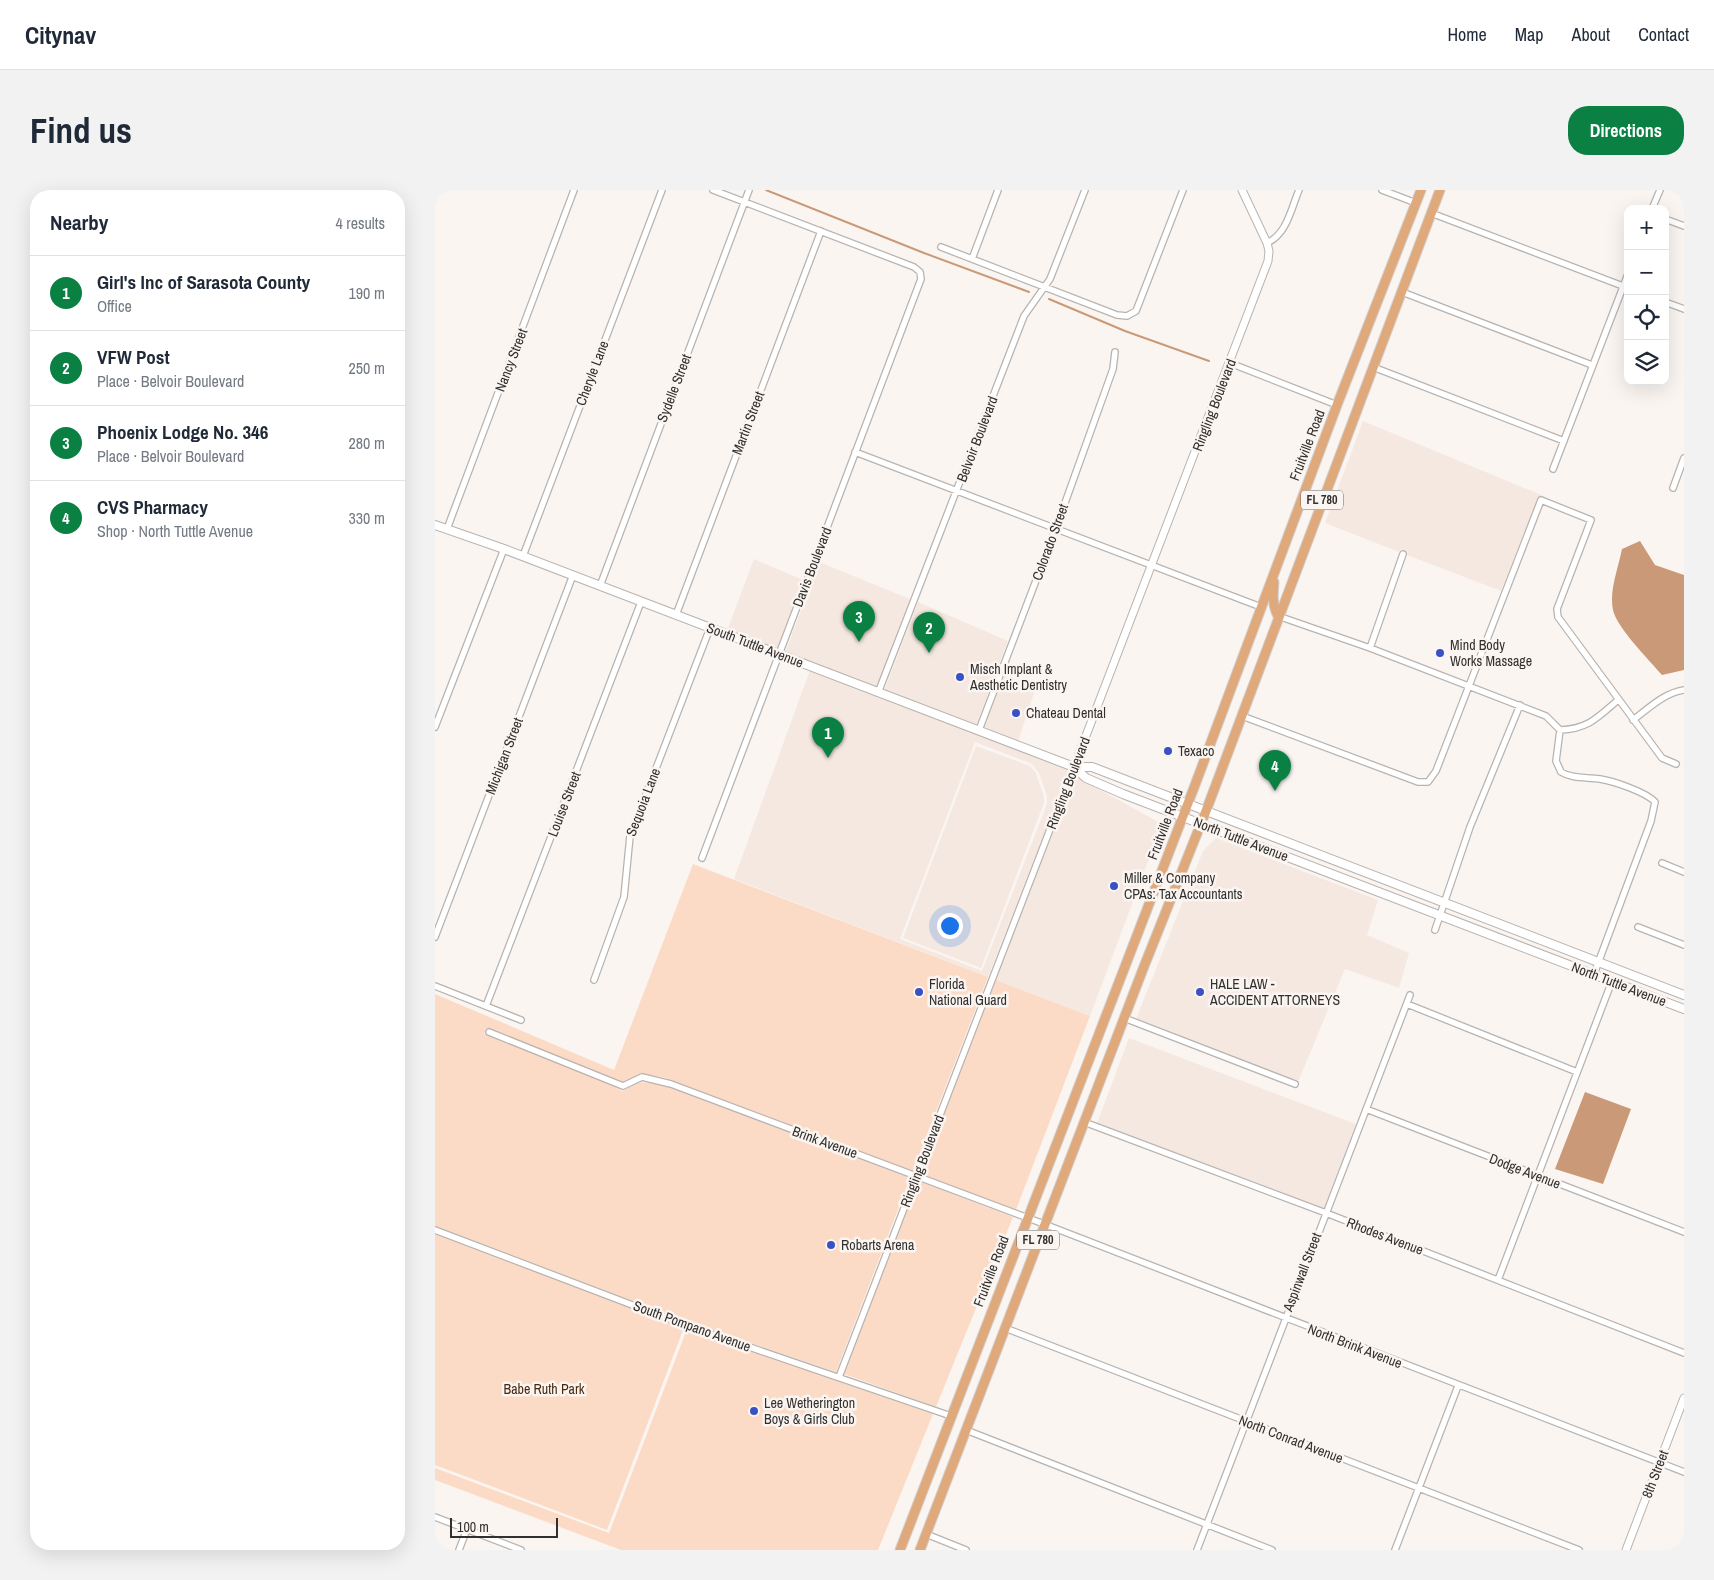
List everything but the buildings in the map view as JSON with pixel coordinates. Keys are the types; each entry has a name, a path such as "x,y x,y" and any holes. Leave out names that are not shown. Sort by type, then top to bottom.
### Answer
{"main road":[{"name":"Fruitville Road","path":"899,1550 1187,804 1337,405 1421,190"},
{"name":"FL 780","path":"920,1550 1044,1224 1206,811 1440,190"},
{"name":"South Tuttle Avenue","path":"435,525 523,556 1075,767"},
{"path":"1275,569 1272,597 1274,609 1278,616"},
{"name":"North Tuttle Avenue","path":"1075,767 1092,766 1684,995"},
{"name":"North Tuttle Avenue","path":"1075,767 1086,778 1182,817 1684,1009"}],"street":[{"name":"Nancy Street","path":"447,529 575,190"},
{"name":"Cheryle Lane","path":"523,556 662,190"},
{"path":"713,190 821,231"},
{"name":"Sydelle Street","path":"599,586 749,190"},
{"path":"972,259 998,190"},
{"name":"Belvoir Boulevard","path":"878,693 1023,316 1053,272 1085,190"},
{"path":"941,247 1117,315 1127,316 1136,311 1183,190"},
{"name":"Ringling Boulevard","path":"839,1377 1153,565 1268,261 1269,250 1267,243 1242,190"},
{"path":"1267,243 1276,239 1283,232 1299,190"},
{"path":"1382,190 1415,203"},
{"path":"1654,205 1660,190"},
{"path":"1431,213 1624,287"},
{"path":"1669,220 1684,226"},
{"name":"Davis Boulevard","path":"703,858 921,281 921,275 914,267 821,231"},
{"name":"Martin Street","path":"676,615 821,231"},
{"path":"1553,469 1592,365 1624,289"},
{"path":"1402,292 1592,365"},
{"path":"1669,303 1684,309"},
{"name":"Colorado Street","path":"979,730 1056,528 1113,369 1115,352"},
{"path":"1230,363 1337,405"},
{"path":"1373,367 1564,441"},
{"path":"855,452 1261,607"},
{"path":"1673,488 1684,458"},
{"path":"1242,716 1418,782 1428,782 1436,771 1541,500 1591,520 1557,613 1618,700 1662,758 1676,764"},
{"path":"435,727 504,549"},
{"path":"1370,648 1403,554"},
{"name":"Michigan Street","path":"435,937 573,576"},
{"name":"Louise Street","path":"486,1006 641,602"},
{"path":"1278,616 1370,648 1546,716 1560,730 1578,729 1588,725 1618,700"},
{"name":"Sequoia Lane","path":"594,980 623,897 630,836 710,628"},
{"path":"1633,720 1663,698 1674,692 1684,690"},
{"path":"1435,930 1470,827 1519,706"},
{"path":"1560,730 1556,761 1561,772 1570,776 1612,782 1645,795 1655,802 1651,821 1594,974"},
{"path":"1662,864 1684,872"},
{"path":"1638,927 1684,946"},
{"path":"1498,1280 1612,981"},
{"path":"435,986 521,1020"},
{"name":"Aspinwall Street","path":"1197,1550 1410,995"},
{"path":"1407,1004 1577,1072"},
{"path":"1124,1018 1295,1084"},
{"name":"Brink Avenue","path":"489,1032 623,1086 642,1077 662,1081 1026,1218"},
{"name":"Dodge Avenue","path":"1366,1109 1684,1232"},
{"name":"Rhodes Avenue","path":"1084,1122 1326,1213 1684,1353"},
{"name":"North Brink Avenue","path":"1026,1218 1457,1386 1684,1472"},
{"name":"South Pompano Avenue","path":"435,1230 685,1325 951,1416"},
{"name":"North Conrad Avenue","path":"1005,1328 1579,1550"},
{"path":"1395,1550 1457,1386"},
{"name":"8th Street","path":"1626,1550 1684,1398"},
{"path":"965,1430 1271,1550"},
{"path":"435,1517 521,1550"},
{"path":"459,1550 467,1529"},
{"path":"926,1534 966,1550"}],"shaded area":[{"path":"1363,421 1546,497 1539,496 1501,591 1407,555 1408,552 1401,549 1399,552 1325,523"},
{"path":"1640,541 1655,565 1684,575 1684,670 1662,675 1627,635 1613,610 1613,588 1622,549"},
{"path":"754,559 803,580 777,650 727,631"},
{"path":"819,562 910,599 876,688 785,653"},
{"path":"918,602 1008,641 976,725 884,691"},
{"path":"810,670 1069,769 988,977 734,879","holes":["975,742 1032,764 1039,773 1047,796 1047,804 982,971 900,939"]},
{"path":"1004,675 1036,687 1018,741 1072,762 984,728"},
{"path":"976,746 1030,766 1036,773 1044,797 1044,803 981,968 903,938"},
{"path":"1076,774 1084,781 1162,824 1090,1016 996,980"},
{"path":"1216,838 1378,900 1367,935 1409,953 1399,988 1345,969 1298,1082 1136,1019 1203,851"},
{"path":"1129,1038 1356,1124 1324,1208 1097,1123"},
{"path":"1585,1092 1631,1109 1603,1184 1555,1169"}],"green space":[{"path":"693,864 988,977 913,1171 663,1077 641,1074 623,1082 486,1028 484,1034 611,1084 622,1091 639,1082 661,1084 910,1178 836,1372 686,1321 435,1226 435,994 614,1070"},
{"path":"996,980 1090,1016 1016,1210 921,1174"},
{"path":"918,1181 1013,1217 936,1407 844,1374"},
{"name":"Babe Ruth Park","path":"435,1230 685,1325 607,1530 435,1465"},
{"path":"687,1329 933,1414 878,1550 621,1550 435,1480 435,1468 609,1533"}],"waterway":[{"path":"766,190 924,253 1029,292"},
{"path":"1049,299 1125,331 1209,361"}],"place":[{"name":"Phoenix Lodge No. 346","path":"859,642"},
{"name":"VFW Post","path":"929,653"},
{"name":"Mind Body Works Massage","path":"1440,653"},
{"name":"Misch Implant & Aesthetic Dentistry","path":"960,677"},
{"name":"Chateau Dental","path":"1016,713"},
{"name":"Texaco","path":"1168,751"},
{"name":"Girl's Inc of Sarasota County","path":"828,758"},
{"name":"CVS Pharmacy","path":"1275,791"},
{"name":"Miller & Company CPAs: Tax Accountants","path":"1114,886"},
{"name":"Florida National Guard","path":"919,992"},
{"name":"HALE LAW - ACCIDENT ATTORNEYS","path":"1200,992"},
{"name":"Robarts Arena","path":"831,1245"},
{"name":"Lee Wetherington Boys & Girls Club","path":"754,1411"}]}
